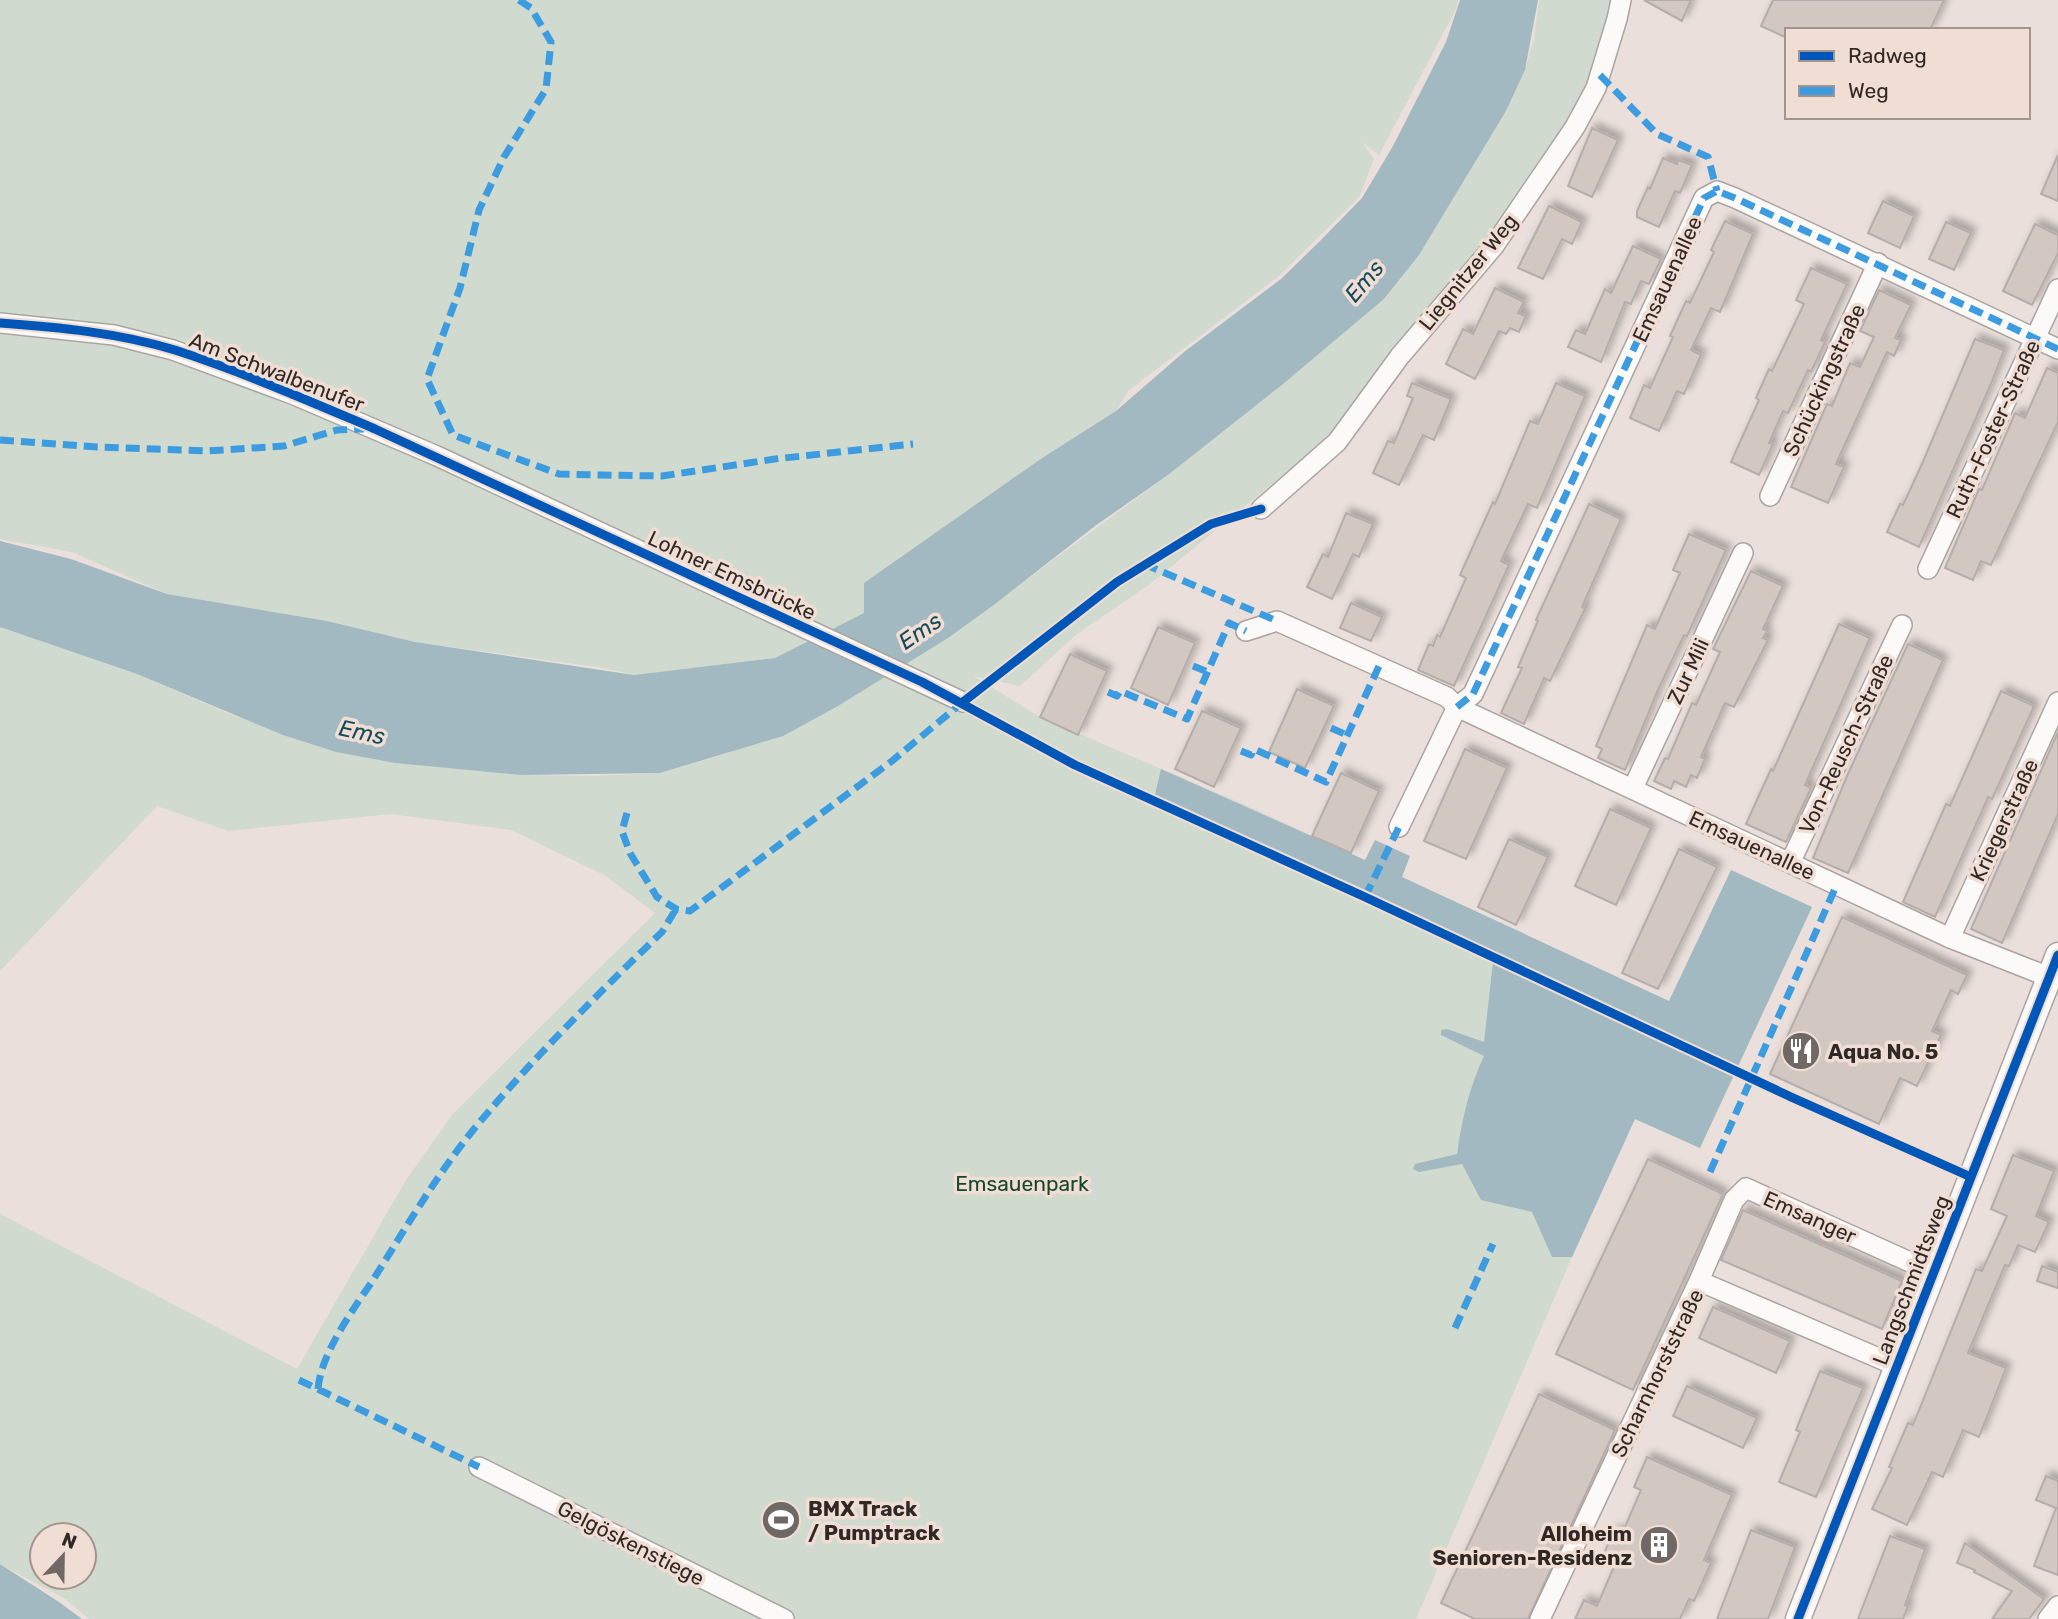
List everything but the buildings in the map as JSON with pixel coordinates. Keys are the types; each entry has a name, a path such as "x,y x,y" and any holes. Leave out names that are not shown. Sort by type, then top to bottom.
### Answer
{"street":[{"name":"Liegnitzer Weg","path":"1261,509 1337,442 1400,356 1493,246 1575,127 1596,88 1618,19 1621,0"},
{"name":"Emsauenallee","path":"1457,707 1473,694 1704,198 1717,191 1726,194 2058,349"},
{"name":"Schückingstraße","path":"1770,496 1878,263"},
{"name":"Ruth-Foster-Straße","path":"1928,569 2058,289"},
{"name":"Am Schwalbenufer","path":"0,323 114,335 173,349 375,429 528,500"},
{"name":"Lohner Emsbrücke","path":"528,500 963,702"},
{"name":"Zur Mili","path":"1633,788 1743,553"},
{"name":"Emsauenallee","path":"1246,631 1276,621 1447,697 1457,707 1950,938 2054,966"},
{"name":"Von-Reusch-Straße","path":"1790,863 1902,625"},
{"name":"Kriegerstraße","path":"1950,938 2058,702"},
{"path":"1399,827 1457,707"},
{"name":"Langschmidtsweg","path":"1798,1619 2054,966"},
{"name":"Emsanger","path":"1699,1281 1734,1200 1746,1188 1932,1272"},
{"name":"Scharnhorststraße","path":"1540,1619 1699,1281 1897,1366"},
{"name":"Gelgöskenstiege","path":"479,1467 784,1619"},
{"path":"2048,1619 2058,1606"}],"green space":[{"path":"0,0 1458,0 1456,9 1379,155 1362,142 1374,159 1359,197 1279,276 1128,391 1116,411 1042,458 865,583 864,613 775,658 634,675 604,668 415,642 327,621 167,594 72,552 0,539"},
{"name":"Emsauenpark","path":"1539,0 1614,0 1591,86 1491,241 1475,252 1421,328 1338,430 1150,584 1077,634 1020,686 973,676 1040,717 1241,803 1669,1001 1731,870 1812,907 1700,1148 1635,1119 1572,1257 1416,1619 89,1619 64,1598 51,1591 98,1591 98,1521 28,1521 28,1579 0,1564 0,1214 297,1369 406,1180 452,1115 655,913 606,876 511,830 391,814 228,831 157,806 0,971 0,627 137,674 225,712 336,752 395,763 521,775 591,776 660,773 729,753 838,705 948,638 1168,475 1384,299 1419,255 1506,111 1525,70 1534,39"}],"water":[{"name":"Ems","path":"1460,0 1538,0 1525,70 1506,111 1419,255 1384,299 1168,475 1095,526 995,604 948,638 838,706 783,736 660,773 521,775 395,763 336,752 283,735 137,674 0,627 0,541 71,559 167,594 327,621 415,642 634,675 775,658 864,613 864,583 1042,458 1116,411 1184,352 1281,279 1362,198 1393,146 1446,42"},
{"path":"1161,769 1365,860 1375,840 1410,856 1402,877 1669,1001 1731,870 1812,907 1700,1148 1635,1119 1572,1257 1552,1257 1532,1212 1481,1200 1462,1164 1419,1172 1413,1169 1415,1164 1457,1154 1467,1104 1484,1056 1441,1035 1441,1030 1447,1029 1484,1042 1494,953 1155,795"},
{"path":"0,1564 28,1582 28,1591 42,1591 82,1619 0,1619"}],"marked path":[{"path":"519,0 531,8 551,42 546,89 504,157 479,210 460,288 427,379 453,435 559,474 602,475 662,476 775,459 913,444"},
{"path":"1600,75 1657,134 1708,157 1717,191"},
{"path":"1457,707 1473,694 1704,198 1717,191 1735,198 2058,349"},
{"path":"0,440 207,451 284,446 337,430 364,429"},
{"path":"1144,564 1277,621"},
{"path":"1108,692 1117,696 1120,691 1187,719 1229,623 1246,631"},
{"path":"1193,666 1208,672"},
{"path":"1241,751 1251,755 1254,749 1326,782 1379,666"},
{"path":"627,813 622,831 630,853 657,897 676,909 690,911 892,761 964,701"},
{"path":"1331,728 1347,735"},
{"path":"1365,897 1399,827"},
{"path":"1710,1172 1837,884"},
{"path":"318,1389 325,1361 339,1332 460,1147 542,1053 662,932 676,909"},
{"path":"1455,1328 1493,1244"},
{"path":"299,1380 479,1467"}],"cycle path":[{"path":"0,323 88,332 175,350 251,377 375,429 922,682 1075,765 1365,897 1791,1097 1971,1177"},
{"path":"963,702 1117,582 1211,524 1261,509"},
{"path":"1798,1619 2058,955"}],"place":[{"name":"Aqua No. 5","path":"1801,1051"},
{"name":"BMX Track / Pumptrack","path":"781,1520"},
{"name":"Alloheim Senioren-Residenz","path":"1659,1545"}]}
